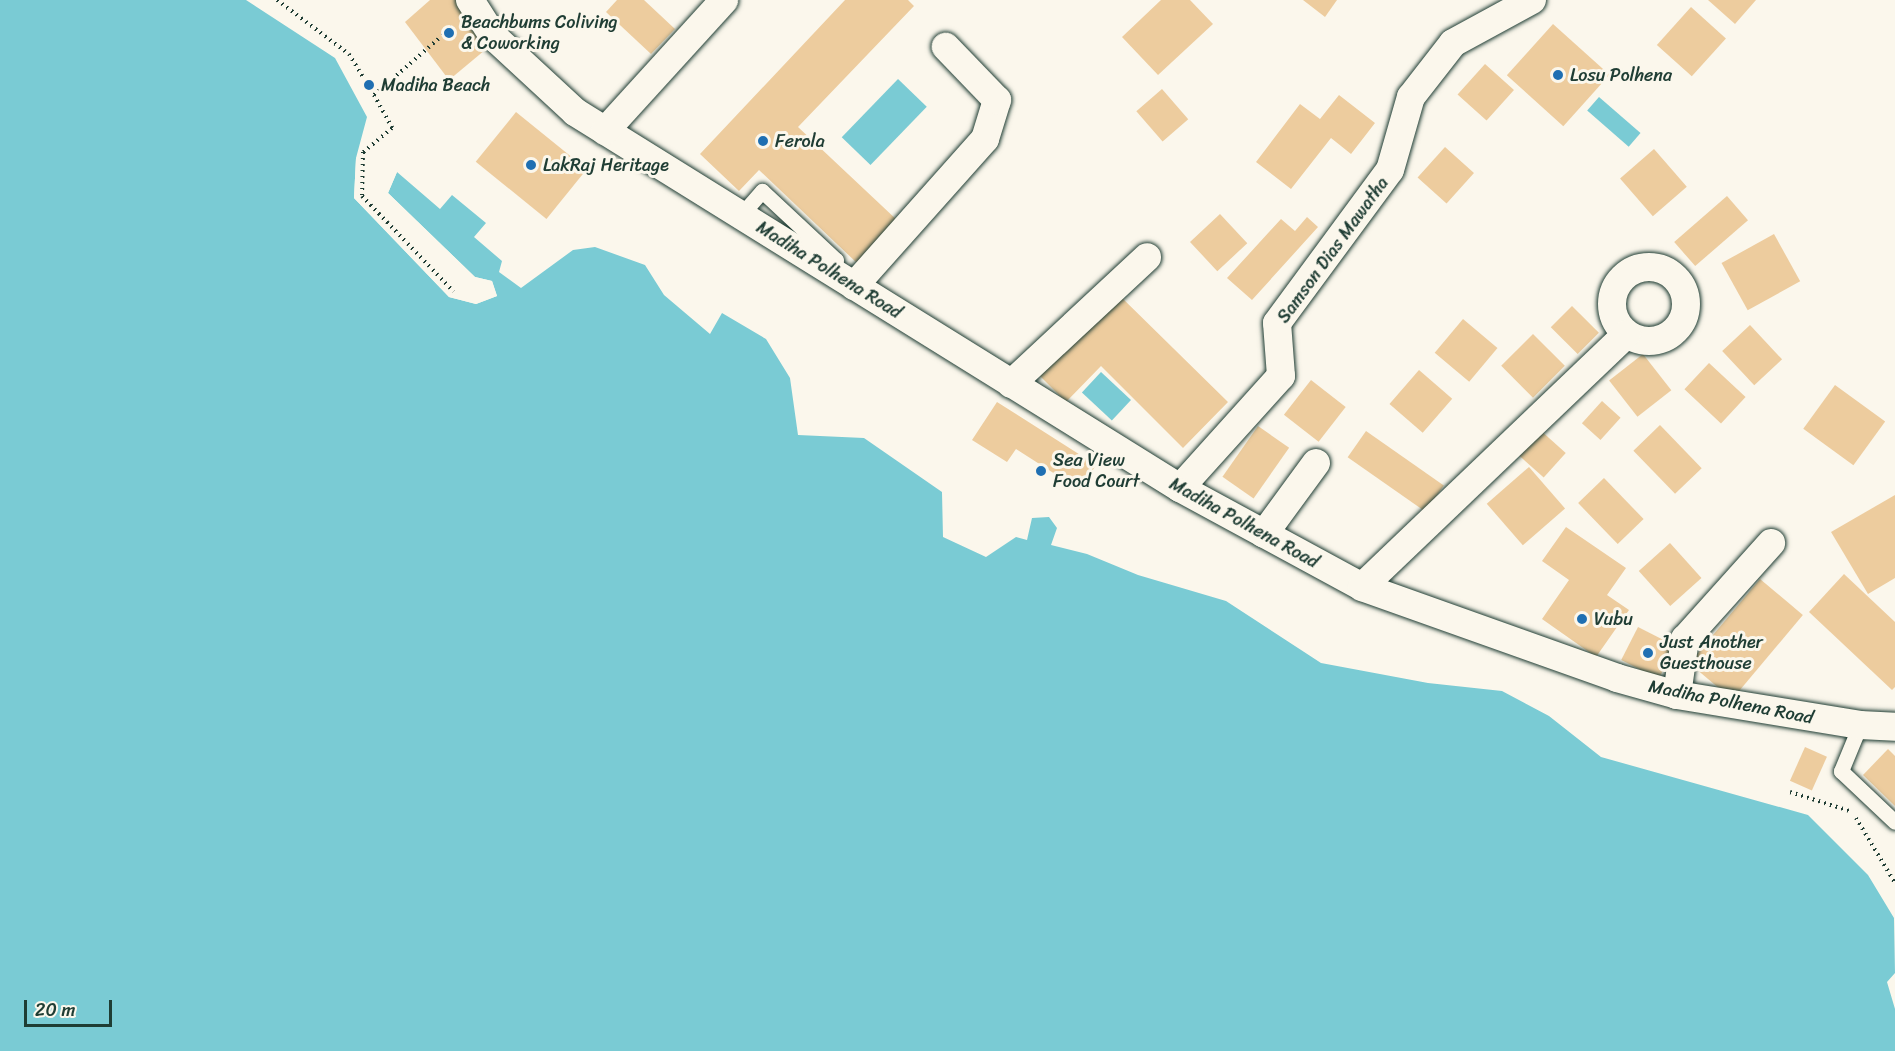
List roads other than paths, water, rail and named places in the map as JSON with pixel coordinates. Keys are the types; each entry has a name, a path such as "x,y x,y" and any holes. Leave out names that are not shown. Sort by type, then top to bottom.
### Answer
{"street":[{"path":"605,131 724,0"},
{"name":"Samson Dias Mawatha","path":"1180,489 1281,376 1277,323 1390,170 1411,97 1453,43 1532,0"},
{"name":"Madiha Polhena Road","path":"472,4 493,36 576,112 605,131 1180,489 1362,587 1617,678 1677,695 1860,724 1895,727"},
{"path":"854,286 986,139 997,100 946,47"},
{"path":"1011,384 1147,257"},
{"path":"1362,587 1628,334"},
{"path":"1264,534 1316,463"},
{"path":"1677,695 1684,639 1771,543"},
{"path":"1860,724 1895,749"}],"lane":[{"path":"1860,724 1841,771 1895,822"}],"water":[{"path":"0,0 246,0 335,58 367,117 356,158 354,198 449,297 476,304 497,296 492,281 475,277 388,193 397,172 440,209 452,195 486,223 474,237 502,261 499,272 521,288 573,250 595,247 645,265 664,295 710,334 722,313 766,339 790,378 798,435 864,438 942,492 943,537 986,557 1016,537 1027,540 1032,518 1049,517 1057,528 1051,545 1087,554 1138,575 1226,601 1321,663 1428,683 1502,691 1549,716 1601,757 1808,815 1868,875 1894,918 1895,973 1887,982 1895,1009 1895,1051 0,1051"},
{"path":"898,79 927,107 871,165 842,137"},
{"path":"1599,97 1641,133 1629,147 1587,111"},
{"path":"1101,372 1131,400 1112,420 1082,392"}],"place":[{"name":"Beachbums Coliving & Coworking","path":"449,33"},
{"name":"Losu Polhena","path":"1558,75"},
{"name":"Madiha Beach","path":"369,85"},
{"name":"Ferola","path":"763,141"},
{"name":"LakRaj Heritage","path":"531,165"},
{"name":"Sea View Food Court","path":"1041,471"},
{"name":"Vubu","path":"1582,619"},
{"name":"Just Another Guesthouse","path":"1648,653"}]}
